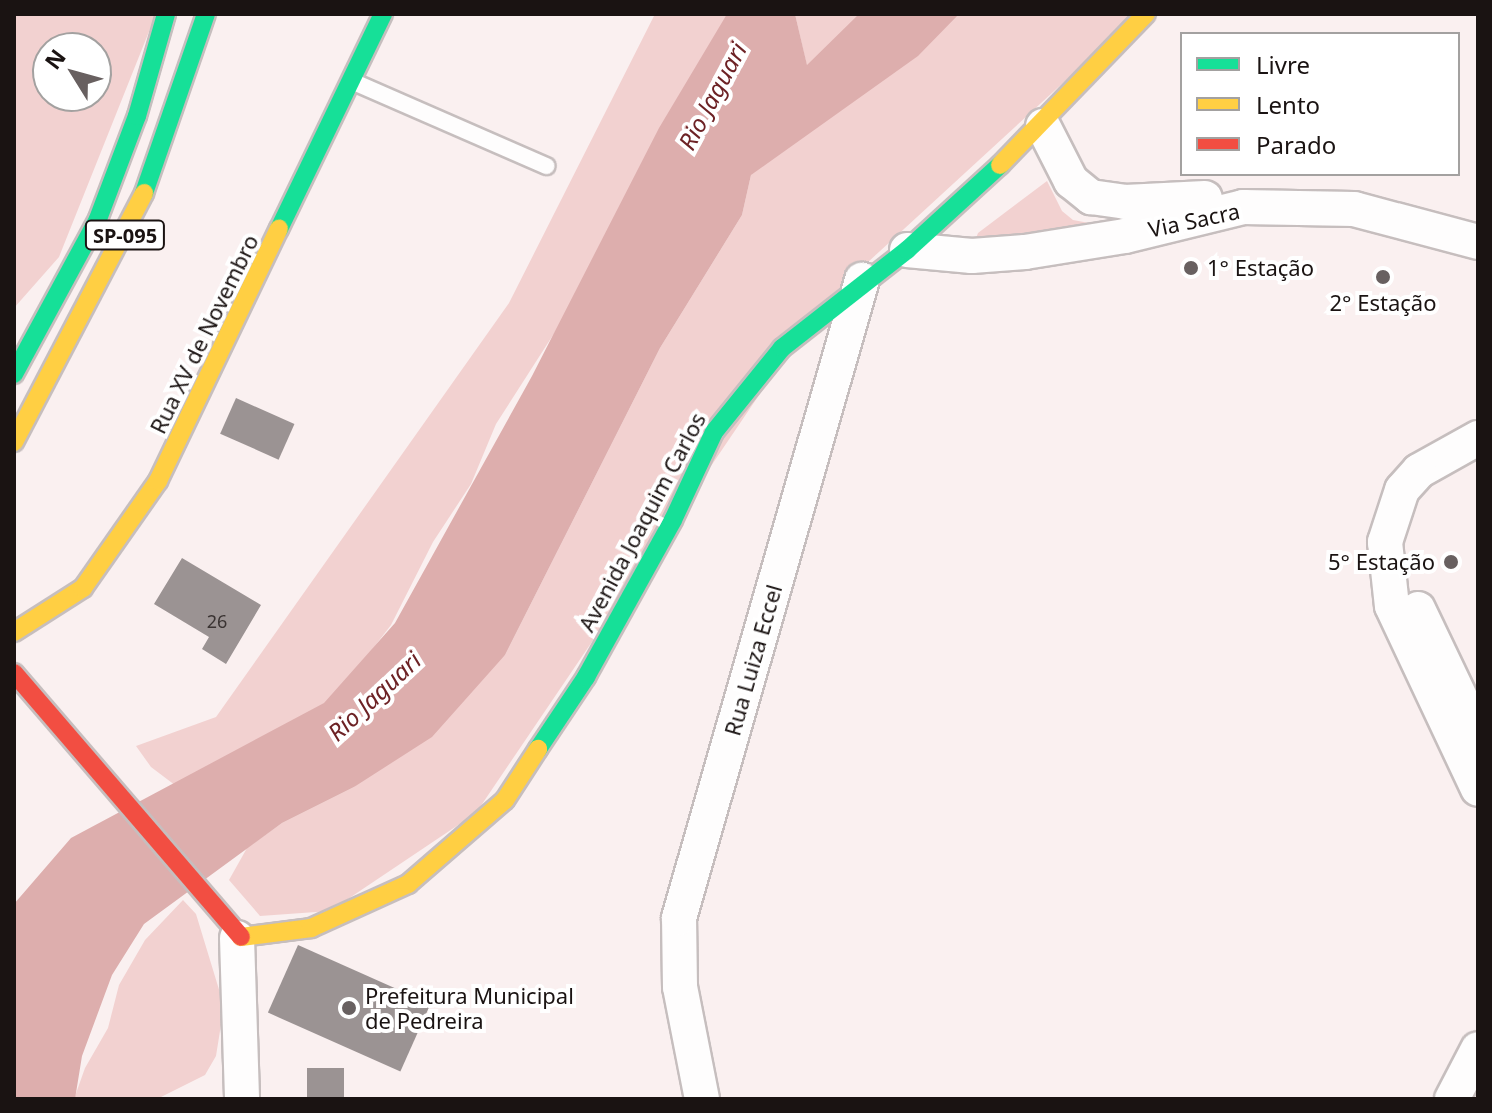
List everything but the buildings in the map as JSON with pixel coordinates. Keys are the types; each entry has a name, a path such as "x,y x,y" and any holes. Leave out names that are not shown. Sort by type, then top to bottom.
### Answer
{"street":[{"name":"SP-095","path":"14,374 98,219 137,116 166,14"},
{"name":"SP-095","path":"14,442 135,217 206,14"},
{"name":"Rua XV de Novembro","path":"14,632 83,588 158,481 383,14"},
{"name":"Avenida Joaquim Carlos","path":"237,938 311,928 408,884 505,800 586,677 673,520 714,432 782,348 862,280 907,250 1043,126 1146,14"},
{"name":"Via Sacra","path":"1043,126 1071,181 1091,197 1125,202 1354,209 1478,242"},
{"name":"Via Sacra","path":"907,250 972,256 1025,252 1125,236 1228,203 1356,198 1478,224"},
{"name":"Rua Luiza Eccel","path":"702,1099 680,987 679,918 862,280"},
{"path":"1475,778 1392,606 1385,542 1411,496 1419,471 1478,438"},
{"path":"1411,496 1478,459"},
{"path":"1411,496 1408,587 1478,735"},
{"path":"14,673 92,771 237,938 242,1099"},
{"path":"1452,1099 1478,1049"},
{"path":"1471,1099 1478,1088"}],"lane":[{"path":"353,81 546,166"}],"shaded area":[{"path":"14,14 156,14 59,257 14,308"},
{"path":"655,14 747,14 605,254 496,424 471,484 433,542 391,625 331,703 192,798 151,767 136,746 216,717 509,303"},
{"path":"795,14 1138,14 818,308 476,813 330,911 260,916 229,880 247,848 282,823 354,787 505,655 660,348 742,215 751,175 807,66"},
{"path":"1047,181 1062,211 1073,220 1105,226 975,241 978,233"},
{"path":"183,900 196,914 224,1006 216,1056 205,1075 157,1099 74,1099 85,1068 108,1028 119,985 145,940"}],"water":[{"name":"Rio Jaguari","path":"727,14 795,14 807,65 859,14 959,14 918,56 751,175 742,215 660,348 505,655 432,737 354,787 282,823 144,924 112,975 82,1056 75,1099 14,1099 14,904 71,838 324,703 395,623 532,376 659,128"}],"traffic: fast":[{"path":"14,374 98,219 137,116 166,14"},
{"path":"144,193 206,14"},
{"path":"279,229 383,14"},
{"path":"538,749 586,677 673,520 714,432 782,348 907,250 1000,165"}],"traffic: slow":[{"path":"1000,165 1146,14"},
{"path":"14,442 144,193"},
{"path":"14,632 83,588 158,481 279,229"},
{"path":"241,937 311,928 408,884 505,800 538,749"}],"traffic: jam":[{"path":"14,673 241,937"}],"place":[{"name":"1° Estação","path":"1191,268"},
{"name":"2° Estação","path":"1383,277"},
{"name":"5° Estação","path":"1451,562"},
{"name":"Prefeitura Municipal de Pedreira","path":"349,1008"}]}
